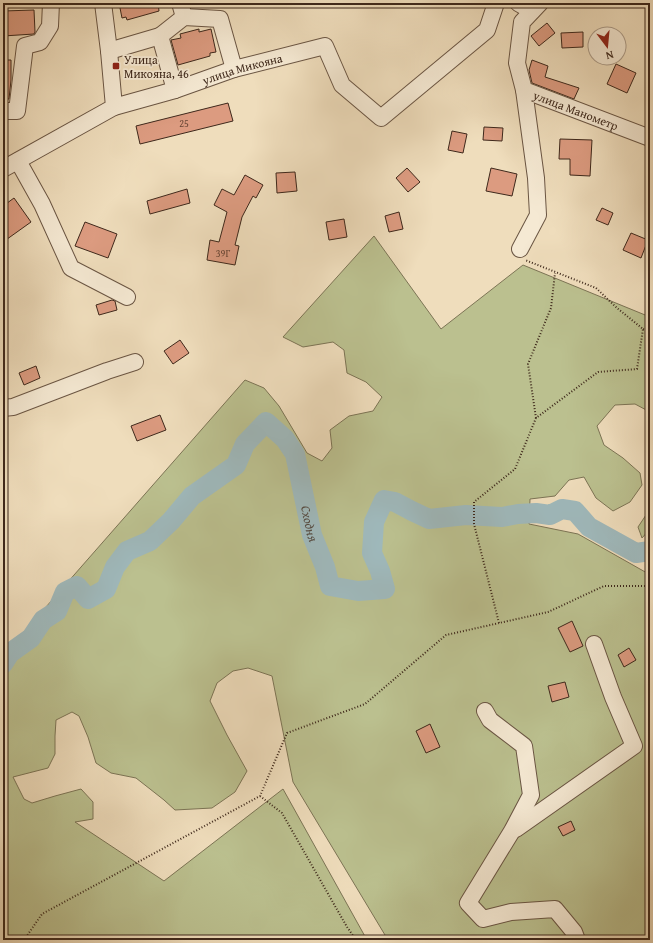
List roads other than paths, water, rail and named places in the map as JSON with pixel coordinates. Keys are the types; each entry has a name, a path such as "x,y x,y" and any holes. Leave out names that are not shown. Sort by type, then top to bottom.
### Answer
{"street":[{"path":"3,111 17,111 25,46 40,42 50,26 51,3"},
{"path":"103,3 114,107"},
{"name":"улица Микояна","path":"3,169 114,107 174,90 234,69 325,46 342,85 381,118 487,30 496,3"},
{"path":"518,3 536,7"},
{"name":"улица Манометр","path":"536,7 522,22 517,63 524,90 650,138"},
{"path":"109,51 160,36 182,10 220,19 234,69"},
{"path":"160,36 174,90"},
{"path":"520,249 538,215 536,178 524,90"},
{"path":"18,161 42,204 71,268 127,297"},
{"path":"3,408 13,407 135,362"},
{"path":"512,831 634,746 613,697 594,644"},
{"path":"485,711 490,720 524,746 531,795 512,831 468,903 483,918 511,912 555,910 574,932 577,940"}],"waterway":[{"name":"Сходня","path":"3,664 10,653 31,638 43,620 57,611 65,592 77,586 88,599 106,589 115,567 127,551 150,541 171,521 192,496 236,465 245,444 266,422 285,439 295,454 312,535 325,567 330,586 358,591 385,589 380,571 372,553 374,522 384,500 395,502 429,519 466,515 502,517 536,513 550,515 562,509 575,511 589,527 636,553 650,551"}],"place":[{"name":"Улица Микояна, 46","path":"116,66"}]}
